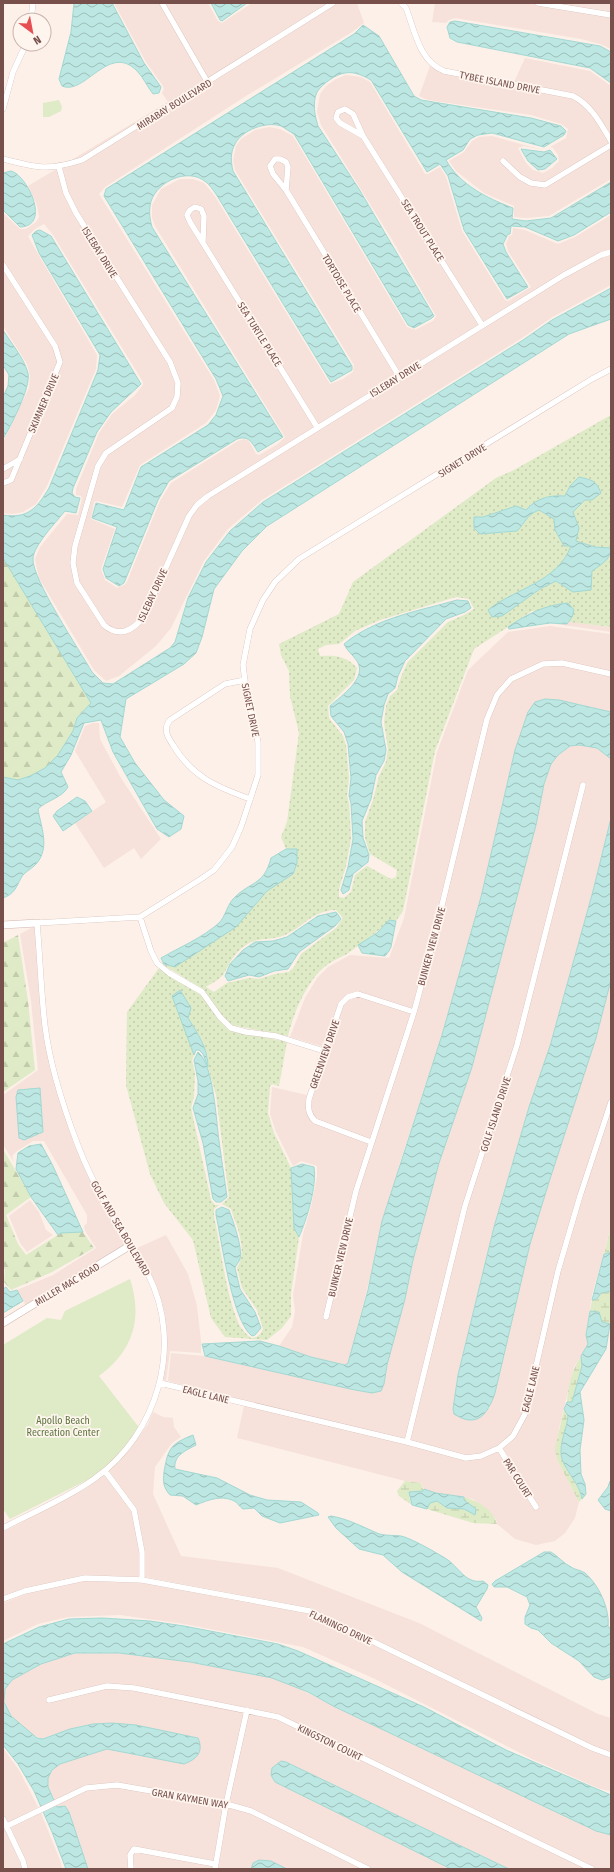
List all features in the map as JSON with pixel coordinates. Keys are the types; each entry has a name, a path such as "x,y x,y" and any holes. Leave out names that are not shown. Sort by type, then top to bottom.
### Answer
{"street":[{"path":"162,3 208,83"},
{"name":"MIRABAY BOULEVARD","path":"3,158 33,166 59,167 82,160 208,83 333,3"},
{"name":"TYBEE ISLAND DRIVE","path":"401,3 406,5 422,52 436,68 444,71 572,96 586,104 593,112 611,141"},
{"path":"538,3 611,15"},
{"path":"3,108 13,72 22,52"},
{"name":"SEA TROUT PLACE","path":"363,136 340,123 336,118 338,112 345,109 353,114 363,136 482,325"},
{"path":"503,162 520,177 530,183 545,184 611,145"},
{"name":"TORTOISE PLACE","path":"286,190 288,168 286,162 280,159 275,159 270,166 273,174 286,190 399,376"},
{"name":"ISLEBAY DRIVE","path":"59,167 66,194 76,213 170,362 178,383 177,397 172,408 158,420 106,453 98,466 76,546 73,563 77,583 104,625 110,630 118,632 129,631 137,626 144,616 188,516 197,505 208,496 399,376 564,275 601,255 611,252"},
{"name":"SEA TURTLE PLACE","path":"203,241 204,216 201,209 195,207 190,210 187,215 317,427"},
{"name":"SKIMMER DRIVE","path":"3,265 55,346 60,362 11,480 3,483"},
{"name":"SIGNET DRIVE","path":"38,923 140,917 214,870 232,847 258,775 258,742 243,665 250,629 255,615 275,582 299,559 592,379 611,369"},
{"path":"3,469 20,459"},
{"name":"BUNKER VIEW DRIVE","path":"326,1317 356,1192 414,1012 435,934 487,719 497,695 511,679 543,664 562,663 611,674"},
{"path":"245,680 226,684 170,720 166,725 165,730 180,757 191,769 206,781 250,799"},
{"name":"GOLF ISLAND DRIVE","path":"407,1442 465,1206 517,1045 583,785"},
{"path":"140,917 151,951 158,963 169,973 202,992 231,1028 246,1032 276,1036 324,1051"},
{"path":"3,925 38,923"},
{"name":"GOLF AND SEA BOULEVARD","path":"3,1528 84,1486 105,1471 128,1447 143,1426 152,1409 160,1383 164,1353 161,1309 148,1273 91,1177 77,1144 61,1099 45,1027 38,923"},
{"name":"GREENVIEW DRIVE","path":"371,1142 322,1125 310,1116 308,1108 309,1099 324,1051 341,1004 348,997 358,994 414,1012"},
{"name":"EAGLE LANE","path":"160,1383 407,1442 466,1458 481,1456 499,1448 513,1436 525,1414 558,1271 580,1196 611,1102"},
{"name":"MILLER MAC ROAD","path":"3,1323 131,1245"},
{"name":"PAR COURT","path":"499,1448 536,1508"},
{"path":"105,1471 134,1510 142,1552 142,1580"},
{"name":"FLAMINGO DRIVE","path":"3,1599 25,1591 85,1578 142,1580 310,1611 592,1748 611,1755"},
{"name":"KINGSTON COURT","path":"49,1700 107,1686 134,1688 278,1717 592,1869"},
{"path":"132,1869 130,1855 134,1849 215,1867 226,1804 247,1710"},
{"name":"GRAN KAYMEN WAY","path":"7,1826 86,1788 117,1785 226,1804 251,1811 368,1869"},
{"path":"3,1819 25,1869"}],"shaded area":[{"path":"114,3 208,3 218,21 222,23 252,3 357,3 364,23 352,32 246,96 105,187 99,194 214,380 220,396 216,410 206,423 140,465 122,507 97,501 94,502 91,519 115,529 101,569 105,580 117,588 126,584 160,501 171,483 238,441 244,439 249,441 256,454 259,455 278,444 285,437 155,226 152,218 152,205 161,189 180,179 193,179 204,183 214,195 330,384 343,379 353,372 354,365 235,170 233,160 236,146 241,139 255,130 269,127 280,129 293,136 407,327 415,330 433,321 436,316 391,238 321,125 317,112 320,94 326,86 336,79 346,75 361,77 370,82 425,174 428,174 440,167 446,177 462,231 505,300 508,301 531,287 508,251 506,244 509,236 512,235 513,228 525,230 558,244 575,237 611,215 611,285 551,318 522,338 262,500 228,529 204,561 171,628 156,646 119,676 106,681 94,670 39,578 35,559 40,547 67,514 78,515 82,499 81,496 76,495 76,489 99,433 112,414 135,395 143,385 143,382 53,235 44,224 35,229 28,236 97,355 96,369 47,486 36,504 23,512 13,514 3,513 3,442 29,388 30,375 27,364 3,326 3,213 20,229 26,229 36,222 39,217 37,205 28,186 168,102 162,93 164,89 163,86 146,62"},
{"path":"435,3 611,3 611,49 600,44 581,39 455,18 446,23 432,22"},
{"path":"525,58 590,71 611,86 611,179 549,216 526,218 514,217 514,206 484,193 456,171 449,161 464,152 472,141 479,137 492,136 543,150 524,146 518,148 526,163 533,170 543,173 552,168 559,161 558,155 553,148 550,147 566,138 568,129 561,124 531,115 428,100 419,96 430,66 514,82"},
{"path":"569,622 611,627 611,632 556,624 567,624"},
{"path":"550,626 611,634 611,712 560,700 545,699 535,702 515,750 481,897 442,1035 400,1162 348,1363 346,1365 311,1357 279,1346 292,1327 295,1311 293,1295 303,1234 311,1207 317,1177 317,1166 301,1161 293,1166 276,1132 270,1114 272,1087 307,1095 321,1046 290,1037 305,998 317,978 328,967 350,955 389,958 404,918 437,752 468,670 508,632"},
{"path":"93,723 99,723 100,739 121,778 161,839 141,859 134,848 104,868 75,823 106,802 75,751 85,726"},
{"path":"579,745 597,748 611,759 611,818 593,891 550,1046 529,1107 494,1227 460,1367 453,1412 460,1418 480,1417 490,1408 530,1244 596,1038 611,980 611,1227 592,1295 586,1335 588,1344 574,1367 559,1428 557,1460 579,1502 575,1518 565,1533 555,1541 536,1545 515,1539 497,1524 496,1519 473,1499 436,1493 424,1489 421,1483 405,1481 237,1438 245,1401 168,1381 171,1353 205,1356 372,1393 384,1384 387,1365 405,1299 413,1260 439,1163 472,1067 536,825 544,784 551,764 558,755 570,746"},
{"path":"35,926 39,989 49,1061 59,1099 74,1144 89,1178 127,1244 26,1306 17,1290 53,1275 96,1248 85,1231 84,1226 87,1223 87,1215 44,1141 33,1141 17,1151 12,1156 14,1162 3,1145 3,1095 38,1070 31,1001 20,934"},
{"path":"30,1200 39,1212 46,1230 53,1235 27,1252 20,1243 9,1216"},
{"path":"166,1235 188,1274 197,1306 201,1353 170,1351 166,1381 163,1381 167,1353 167,1337 163,1309 155,1283 137,1248"},
{"path":"153,1412 163,1417 173,1418 174,1427 181,1437 172,1443 155,1467 153,1494 181,1556 278,1568 419,1623 598,1714 611,1718 611,1752 593,1746 311,1608 145,1577 145,1552 137,1510 109,1471 131,1448 148,1424"},
{"path":"105,1475 132,1511 140,1552 139,1577 84,1575 24,1588 3,1596 3,1532 85,1489"},
{"path":"85,1581 142,1583 309,1614 592,1751 611,1758 611,1791 600,1789 532,1759 375,1679 303,1647 184,1624 120,1615 68,1617 38,1624 3,1641 3,1603 26,1594"},
{"path":"80,1652 119,1653 190,1662 272,1678 292,1685 596,1831 611,1835 611,1869 509,1869 287,1762 275,1782 451,1869 287,1869 271,1861 253,1863 251,1869 88,1869 69,1812 57,1807 48,1787 48,1778 52,1770 60,1764 107,1749 184,1764 198,1738 136,1725 112,1723 93,1724 70,1729 43,1739 32,1735 11,1716 6,1708 4,1696 7,1684 41,1664"},
{"path":"3,1748 19,1770 38,1807 8,1823 3,1814"},
{"path":"41,1813 60,1860 62,1869 28,1869 11,1828"},
{"path":"3,1824 20,1862 22,1869 3,1869"}],"green space":[{"path":"59,100 62,107 61,111 49,117 43,117 43,103"},
{"path":"611,415 611,548 595,547 576,541 579,528 573,512 597,484 590,479 579,477 570,486 565,496 544,498 534,503 526,510 516,506 483,517 480,534 498,532 503,533 523,525 527,515 539,510 554,519 555,530 571,546 567,555 555,570 539,582 512,594 509,611 540,589 556,581 561,585 594,569 611,554 611,627 569,622 572,617 532,611 474,649 435,751 403,911 396,921 389,920 366,940 320,971 302,997 288,1036 232,1025 222,1015 204,990 162,964 163,962 175,966 236,927 267,891 293,874 297,863 297,849 286,849 281,837 287,822 299,733 290,696 289,671 281,655 279,644 339,614 353,582 496,478 514,470","holes":["456,597 469,599 474,609 448,622 407,663 397,690 390,696 386,706 384,722 388,749 386,762 379,776 373,800 365,822 365,838 370,854 397,870 396,877 391,879 367,866 355,875 351,892 344,898 339,897 339,889 346,866 351,839 349,803 347,796 349,778 346,745 343,736 329,718 328,706 354,680 357,668 349,661 340,657 320,656 318,649 326,645 339,644 355,631 380,620","336,910 343,918 336,928 301,954 294,967 289,972 275,974 259,979 249,978 227,983 214,992 206,987 223,975 236,954 247,944 253,941 285,935 320,913"]},
{"path":"3,558 91,703 77,718 73,731 58,755 45,768 30,776 18,780 3,777"},
{"path":"18,935 28,1001 35,1070 3,1092 3,943"},
{"path":"159,968 200,994 229,1030 287,1042 279,1086 272,1084 270,1086 268,1113 274,1133 291,1168 294,1228 299,1237 291,1294 291,1316 282,1328 267,1340 225,1337 211,1318 193,1240 164,1203 150,1174 126,1085 127,1012","holes":["180,990 191,1008 188,1018 202,1040 208,1057 208,1067 216,1095 229,1197 222,1204 231,1209 242,1246 242,1254 237,1268 242,1288 257,1310 263,1328 260,1334 253,1338 247,1335 239,1324 227,1283 214,1216 214,1209 219,1205 215,1205 211,1200 191,1108 194,1096 195,1074 192,1060 194,1055 188,1037"]},
{"path":"3,1149 31,1197 6,1215 18,1244 26,1255 61,1233 83,1232 94,1248 52,1272 11,1290 4,1282 5,1270 3,1267"},
{"path":"611,1227 611,1252 604,1254"},
{"name":"Apollo Beach Recreation Center","path":"130,1279 134,1294 135,1308 135,1321 132,1333 120,1356 99,1376 141,1430 105,1471 10,1519 3,1509 3,1345 47,1318 61,1320 65,1311"},
{"path":"610,1290 610,1324 602,1322 590,1311 592,1300 597,1299 601,1293"},
{"path":"581,1356 582,1366 572,1403 567,1402 571,1378"},
{"path":"564,1409 568,1416 563,1448 563,1461 581,1494 582,1499 579,1502 557,1460 555,1448"},
{"path":"405,1481 421,1483 424,1491 409,1497 412,1505 399,1496 397,1491"},
{"path":"464,1497 475,1501 489,1510 493,1514 497,1524 473,1523 427,1509 430,1503 437,1501 447,1508 476,1509 464,1500"}],"water":[{"path":"74,3 112,3 144,63 161,87 159,93 153,94 137,71 127,64 117,63 107,66 79,84 71,87 62,86 59,79 71,32"},
{"path":"211,3 247,3 222,21"},
{"path":"455,21 600,46 611,52 611,83 590,68 457,42 450,38 447,27 450,22"},
{"path":"363,25 379,36 414,96 421,100 531,118 561,126 566,131 564,135 544,147 492,133 478,135 470,139 463,150 446,160 466,184 484,195 513,208 512,219 526,221 551,218 611,182 611,212 574,235 558,241 525,227 511,226 510,234 508,234 503,244 506,252 528,287 507,299 464,230 448,176 440,164 427,172 371,80 355,73 341,74 334,77 322,86 315,96 314,109 318,126 359,189 434,316 414,328 408,325 294,134 281,126 275,125 262,126 249,131 238,139 233,147 231,158 233,171 352,366 352,370 331,382 210,186 198,177 190,176 181,176 164,184 157,190 152,198 150,216 152,227 283,437 258,452 252,443 247,439 237,439 169,481 158,500 124,583 119,586 106,578 103,569 117,527 92,518 96,503 124,510 141,467 208,425 216,415 223,396 216,379 104,196 106,189 354,34"},
{"path":"521,149 544,152 550,150 557,159 545,169 538,170 528,161"},
{"path":"11,171 24,181 34,200 34,218 29,224 20,227 3,210 3,173"},
{"path":"40,230 51,236 141,384 111,412 97,432 73,488 72,493 75,497 80,498 76,513 65,511 51,527 37,547 33,559 40,582 48,598 92,672 103,683 113,684 170,648 175,642 188,598 206,562 230,531 263,502 523,340 552,320 611,288 611,319 569,334 267,526 242,551 214,589 202,637 196,653 184,664 126,699 120,737 135,763 164,800 184,816 181,829 169,837 157,829 113,752 101,720 84,723 71,755 61,772 68,787 62,794 38,809 44,837 41,857 35,865 22,876 12,893 3,898 3,777 18,780 30,776 45,768 58,755 73,731 77,718 91,703 3,558 3,515 19,515 31,510 36,506 49,488 98,370 100,355 39,253 32,235 36,231"},
{"path":"3,330 24,362 28,373 28,380 24,397 3,439 3,397 8,386 9,375 3,365"},
{"path":"579,477 593,481 601,493 592,500 585,500 573,512 579,528 576,541 595,547 611,548 611,552 607,559 592,571 591,590 573,592 556,581 540,589 502,616 492,617 488,610 499,602 546,577 556,569 565,558 571,546 564,546 555,530 554,519 539,510 534,512 517,531 480,534 474,528 474,517 483,517 516,506 526,510 534,503 544,498 565,496 570,486"},
{"path":"457,600 468,601 471,608 465,612 446,619 405,661 398,676 395,688 388,694 384,705 381,722 386,750 384,761 376,775 371,799 362,821 363,838 369,855 368,862 353,874 349,890 343,894 341,890 348,867 353,839 351,803 349,796 351,778 348,744 344,732 331,716 330,706 352,686 359,674 357,661 344,644 369,628 398,616"},
{"path":"568,603 574,610 572,617 567,624 550,623 509,629 508,627 536,611"},
{"path":"545,699 559,700 611,712 611,759 597,748 579,745 570,746 558,755 551,764 544,784 536,825 472,1067 439,1163 413,1260 405,1299 381,1391 372,1393 350,1389 205,1356 202,1344 260,1341 311,1357 345,1365 348,1363 368,1290 382,1221 442,1035 481,897 515,750 528,712 535,702"},
{"path":"77,797 85,801 92,811 63,831 53,816 57,811"},
{"path":"611,818 611,980 596,1038 530,1244 495,1393 485,1413 480,1417 469,1420 454,1414 453,1409 458,1375 494,1227 529,1107 550,1046 593,891"},
{"path":"286,849 297,849 297,863 293,874 267,891 236,927 175,967 164,964 161,958 198,938 219,923 233,899 239,893 260,879 268,867 271,858"},
{"path":"336,912 341,919 335,926 299,952 288,969 274,971 259,977 249,975 228,981 225,976 230,964 243,950 255,942 273,941 287,937 318,916"},
{"path":"389,920 396,921 391,947 385,956 362,953 358,945 377,933"},
{"path":"180,990 191,1008 188,1018 204,1047 208,1060 208,1067 203,1054 199,1050 196,1050 194,1055 172,996"},
{"path":"198,1052 208,1069 213,1094 227,1197 221,1202 216,1202 213,1199 203,1143 193,1108 198,1094 198,1081 194,1060"},
{"path":"40,1088 43,1132 24,1140 19,1138 16,1097 18,1090"},
{"path":"41,1144 52,1164 83,1232 61,1233 58,1235 31,1197 16,1169 18,1153 29,1146"},
{"path":"302,1164 314,1167 315,1175 311,1202 299,1237 294,1228 291,1168"},
{"path":"222,1207 229,1210 239,1242 241,1254 235,1268 240,1289 255,1312 261,1328 255,1335 252,1336 245,1328 233,1298 216,1215 216,1210"},
{"path":"611,1252 611,1291 601,1293 597,1299 592,1300 604,1254"},
{"path":"6,1287 10,1292 17,1290 23,1301 3,1313 3,1289"},
{"path":"590,1311 599,1312 602,1322 610,1324 606,1349 580,1392 584,1420 580,1450 581,1474 585,1484 586,1494 582,1499 578,1487 564,1463 561,1451 568,1416 564,1409 567,1402 572,1402 582,1366 581,1356 588,1344 586,1335"},
{"path":"193,1435 196,1445 178,1457 175,1464 175,1469 217,1478 250,1495 267,1500 301,1502 319,1515 280,1523 262,1516 254,1508 243,1509 236,1502 226,1498 205,1501 196,1505 183,1496 170,1495 164,1484 164,1472 167,1458 171,1448 179,1441"},
{"path":"610,1481 611,1511 605,1509 598,1500 608,1487"},
{"path":"424,1489 436,1493 464,1497 464,1500 476,1509 475,1515 464,1509 447,1508 437,1501 430,1503 427,1509 412,1505 409,1492 423,1491"},
{"path":"331,1516 349,1521 380,1534 401,1536 411,1540 448,1560 468,1578 483,1581 488,1585 487,1589 476,1607 482,1618 481,1621 402,1572 383,1555 359,1549 336,1528 328,1517"},
{"path":"544,1552 551,1552 574,1569 585,1573 599,1591 607,1613 608,1627 611,1628 610,1677 602,1680 594,1677 579,1661 551,1643 538,1630 525,1624 525,1617 530,1605 527,1597 507,1587 494,1587 492,1584"},
{"path":"102,1618 150,1621 184,1626 278,1644 298,1651 424,1707 506,1750 611,1795 611,1835 596,1831 333,1706 308,1692 272,1678 190,1662 119,1653 75,1653 41,1664 12,1680 5,1689 4,1702 11,1716 37,1738 43,1739 70,1729 93,1724 112,1723 136,1725 198,1738 200,1743 200,1751 193,1760 184,1764 107,1749 60,1764 52,1770 48,1778 48,1787 57,1807 65,1806 69,1812 88,1869 66,1869 34,1791 18,1764 3,1745 3,1644 39,1627 69,1619"},
{"path":"281,1761 286,1762 509,1869 451,1869 275,1782 271,1775 272,1768"},
{"path":"259,1860 271,1861 287,1869 251,1869 253,1863"}]}
